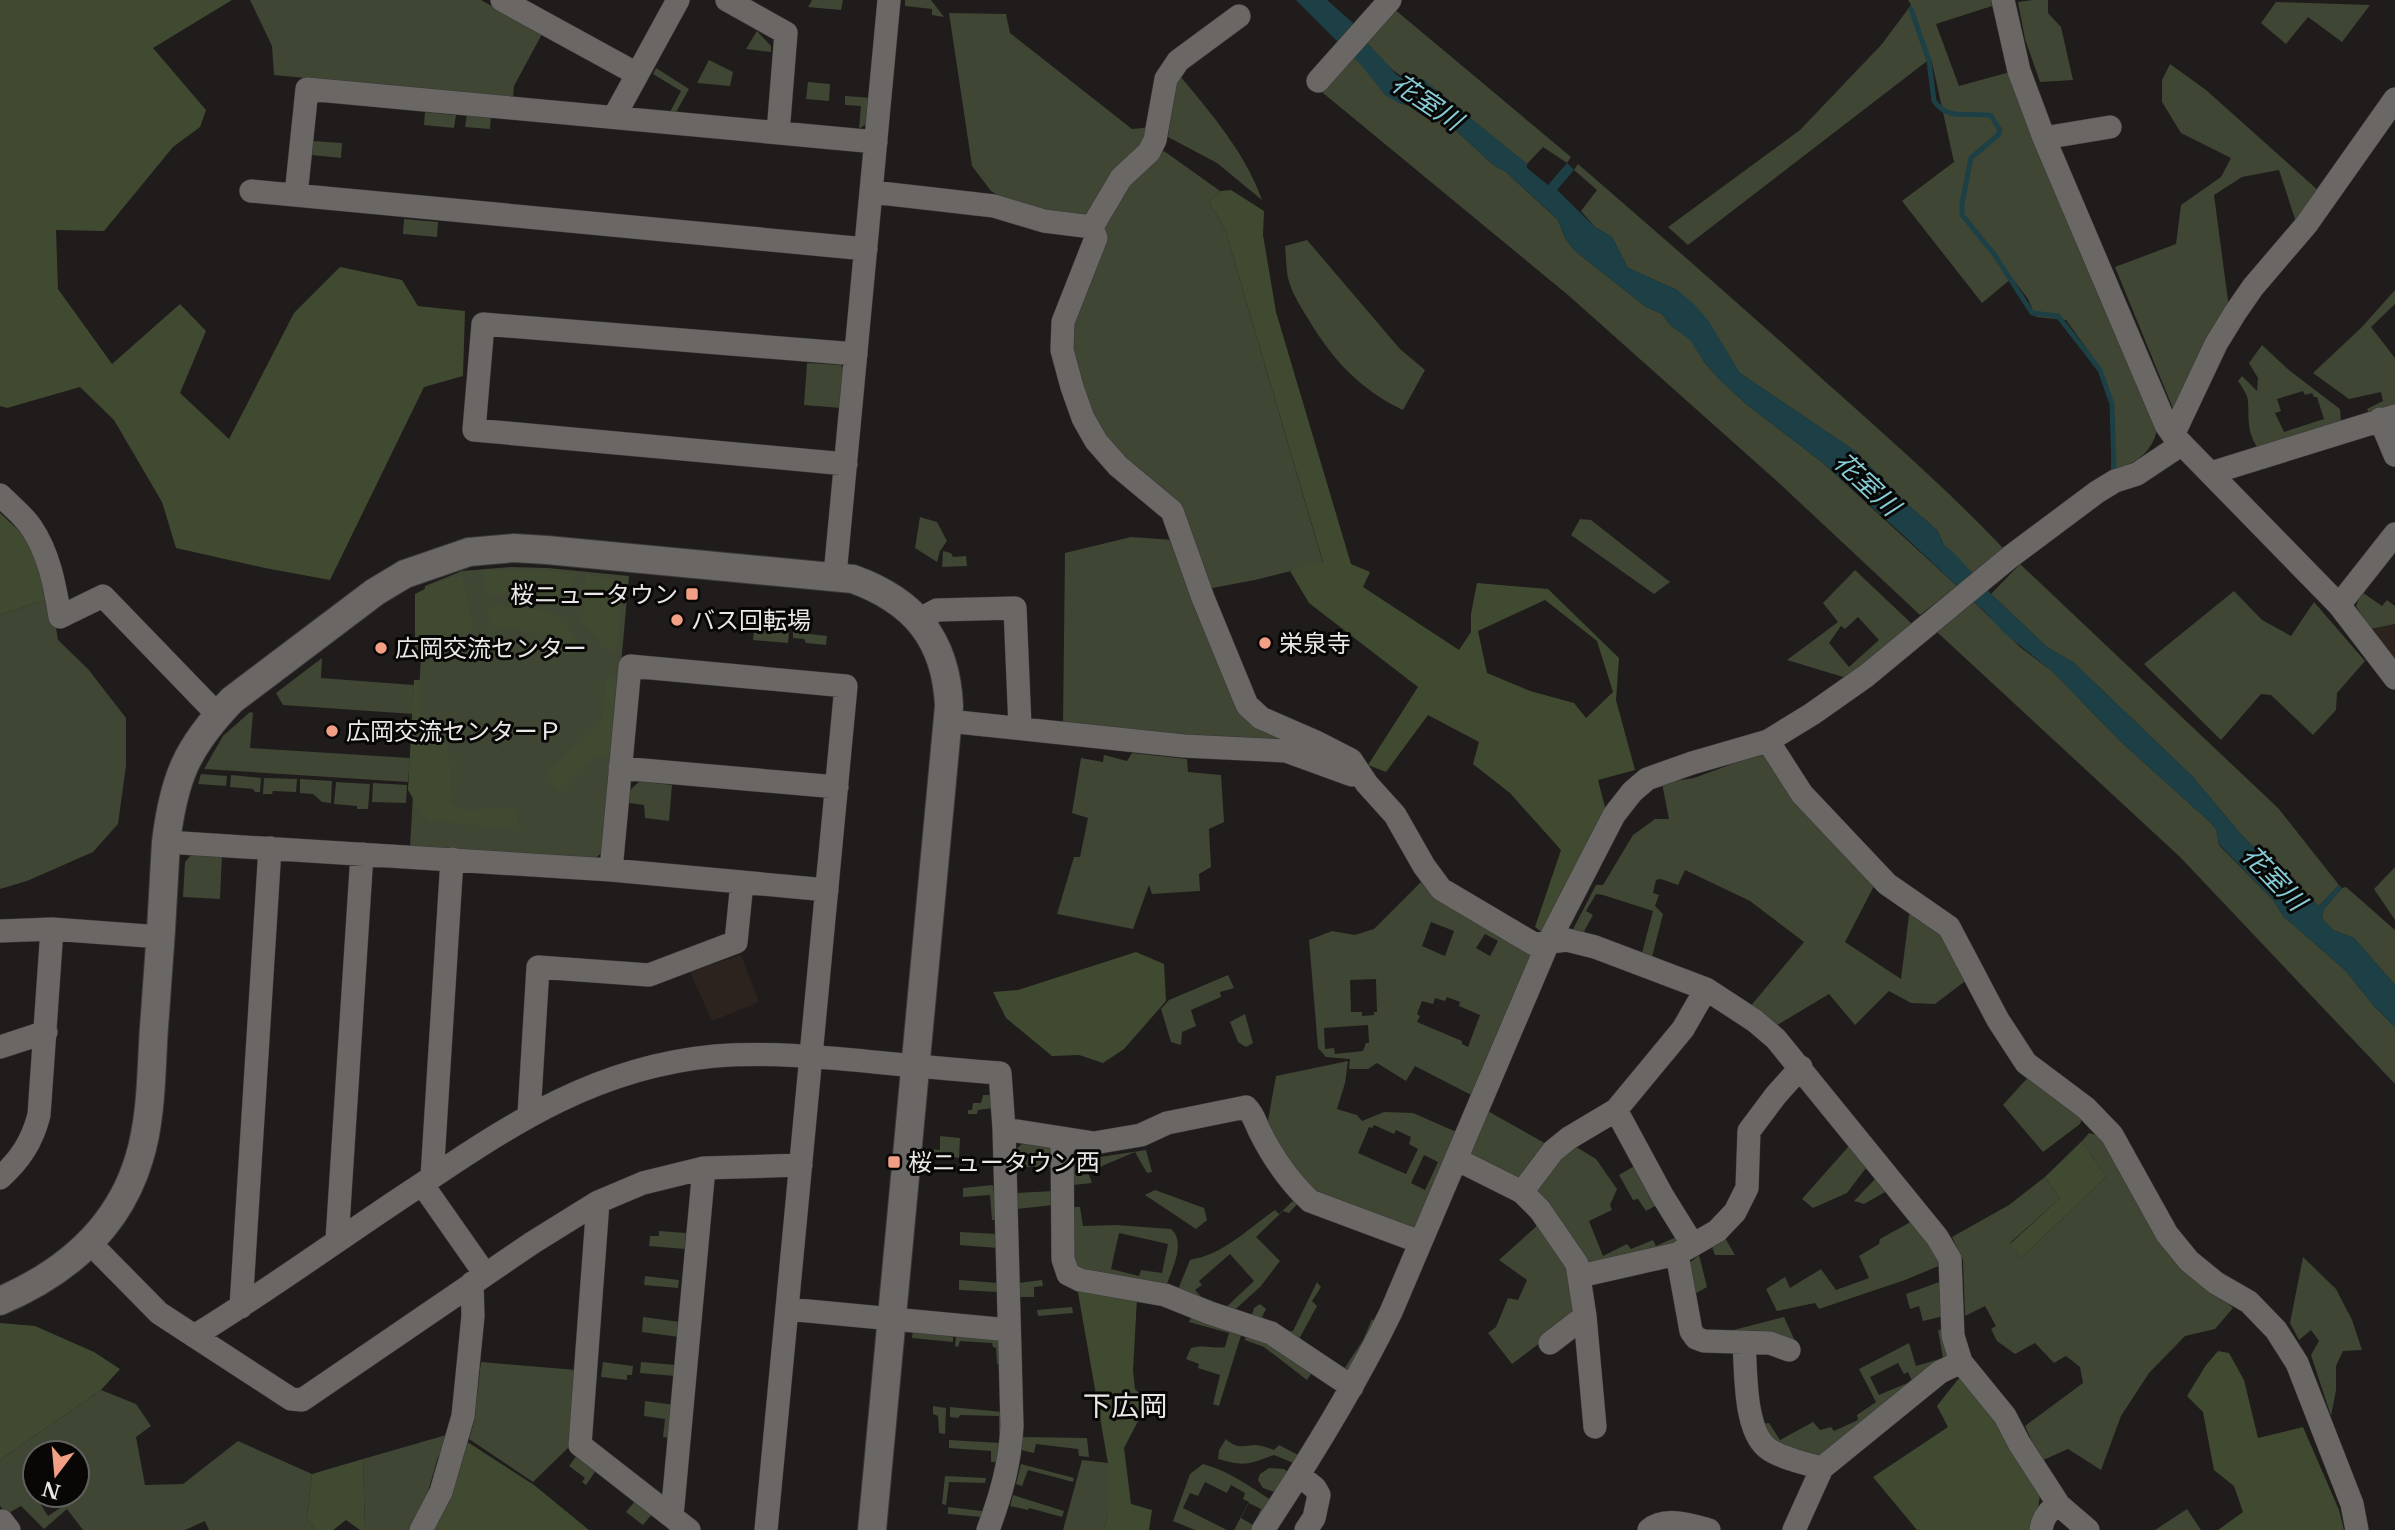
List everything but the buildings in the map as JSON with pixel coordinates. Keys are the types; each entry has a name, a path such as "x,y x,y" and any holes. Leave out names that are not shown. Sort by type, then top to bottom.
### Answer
{"street":[{"path":"502,0 637,74"},
{"path":"614,117 678,0"},
{"path":"727,0 786,33 778,133"},
{"path":"835,575 889,0"},
{"path":"2003,0 2019,71 2044,138 2161,415 2177,439 2339,605 2395,678"},
{"path":"1318,81 1388,3"},
{"path":"1092,227 1121,178 1149,152 1155,140 1166,79 1178,61 1239,16"},
{"path":"296,195 307,89 876,142"},
{"path":"1263,1530 1352,1387 1391,1312 1548,943 1614,815 1632,792 1647,779 1692,762 1768,741 1849,689 2010,557 2097,492 2115,481 2137,474 2177,439 2216,344 2235,313 2253,287 2306,225 2395,99"},
{"path":"2044,138 2110,127"},
{"path":"251,191 866,249"},
{"path":"872,192 994,206 1044,222 1092,227"},
{"path":"1092,227 1096,238 1063,322 1062,350 1083,418 1096,441 1118,466 1172,512 1203,598 1247,705 1261,718 1351,761 1367,784 1395,815 1424,866 1441,889 1534,944 1567,940 1595,947 1706,989 1755,1021 1776,1040 1801,1067 1937,1237 1950,1259 1953,1336 1961,1362 2005,1416 2059,1505 2088,1530"},
{"path":"846,464 474,430 483,324 856,354"},
{"path":"2211,473 2388,418 2395,455"},
{"path":"0,495 30,525 38,539 49,566 60,617 103,596 218,715"},
{"path":"2339,605 2395,534"},
{"path":"0,1301 44,1280 90,1243 126,1194 140,1158 149,1097 170,809 178,779 188,757 218,715 259,678 375,592 412,571 469,552 514,548 547,550 835,575 853,579 884,592 920,619 940,654 949,693 917,1066 872,1530"},
{"path":"920,619 937,610 1015,608 1020,727"},
{"path":"611,870 630,666 846,686 766,1530"},
{"path":"948,721 1184,746 1286,751 1346,772 1367,784"},
{"path":"1768,741 1802,794 1887,884 1949,927 1998,1020 2026,1063 2086,1108 2112,1135 2167,1234 2189,1261 2216,1283 2249,1302 2276,1330 2297,1363 2352,1504 2357,1530"},
{"path":"620,768 837,788"},
{"path":"166,842 611,870 827,890"},
{"path":"241,1307 270,848"},
{"path":"337,1240 362,854"},
{"path":"421,1530 441,1492 463,1416 479,1279 430,1185 452,859"},
{"path":"529,1115 538,967 649,975 736,942 742,882"},
{"path":"0,931 52,929 161,937"},
{"path":"0,1178 17,1163 36,1128 41,1101 52,929"},
{"path":"1522,1192 1553,1151 1569,1138 1616,1110 1683,1029 1706,989"},
{"path":"0,1047 46,1032"},
{"path":"194,1336 241,1307 337,1240 430,1185 529,1115 621,1074 714,1056 748,1054 812,1056 1000,1073 1004,1129 1011,1445 1003,1492 988,1530"},
{"path":"1580,1276 1685,1250 1717,1231 1735,1212 1747,1188 1749,1131 1801,1067"},
{"path":"1004,1129 1094,1143 1109,1142 1141,1135 1167,1124 1246,1107 1296,1188 1310,1201 1420,1242"},
{"path":"1616,1110 1662,1195 1685,1250 1691,1331 1696,1338 1704,1341 1770,1343 1789,1350"},
{"path":"1062,1138 1062,1236 1064,1267 1068,1274 1080,1280 1165,1295 1271,1333 1352,1387"},
{"path":"1456,1159 1522,1192 1561,1237 1577,1264 1585,1316 1595,1427"},
{"path":"90,1243 159,1313 291,1399 302,1400 479,1279 598,1202 643,1183 704,1168 801,1165"},
{"path":"680,1523 704,1168"},
{"path":"598,1202 580,1446 680,1523"},
{"path":"787,1309 1009,1330"},
{"path":"1550,1343 1585,1316"},
{"path":"1744,1342 1751,1423 1758,1438 1767,1449 1822,1468"},
{"path":"1794,1530 1822,1468 1940,1372 1961,1362"},
{"path":"1299,1475 1315,1488 1319,1495 1314,1518 1306,1530"},
{"path":"2041,1530 2045,1515 2059,1505"},
{"path":"0,1523 2,1521 9,1530"},
{"path":"1649,1530 1655,1524 1663,1522 1709,1530"}],"shaded area":[{"path":"2395,624 2395,663 2370,629"},
{"path":"741,955 759,1002 712,1021 690,972"}],"green space":[{"path":"0,0 232,0 153,48 206,110 200,127 173,147 104,231 56,230 58,289 112,364 180,304 206,331 180,393 229,439 294,313 340,267 402,280 418,306 465,311 463,376 424,387 330,580 176,548 162,502 114,420 80,387 7,408 0,406"},
{"path":"250,0 481,0 542,34 514,86 513,98 274,75 272,46"},
{"path":"812,0 843,0 841,10 808,7"},
{"path":"905,0 931,0 944,17 932,15 932,9 905,6"},
{"path":"1908,0 1991,0 1992,6 1936,24 1959,86 2010,72 2157,430 2146,452 2127,465 2111,471 2114,415 2102,370 2066,320 2036,317 2028,299 2012,278 1982,303 1902,201 1954,162 1931,58 1688,245 1668,227 1800,130 1882,44 1911,5"},
{"path":"2048,0 2048,13 2061,27 2073,80 2040,82 2025,39 2018,2"},
{"path":"2276,2 2370,5 2342,42 2308,17 2286,44 2261,23"},
{"path":"1393,8 1571,157 1567,163 1543,147 1527,164 1423,80 1405,77 1391,68 1365,41"},
{"path":"949,13 1006,14 1010,33 1132,129 1152,127 1139,146 1120,163 1097,207 1083,221 1017,207 991,191 972,166"},
{"path":"757,31 771,46 771,52 746,49"},
{"path":"1350,53 1399,103 1430,112 1445,120 1492,164 1506,172 1558,220 1565,238 1575,251 1646,307 1662,314 1670,325 1690,339 1705,363 1746,404 1823,463 1957,586 1920,615 1779,483 1568,295 1317,88"},
{"path":"709,60 733,72 730,86 697,83"},
{"path":"2170,64 2206,90 2320,192 2291,233 2295,219 2279,170 2242,177 2214,195 2229,308 2174,411 2115,267 2176,244 2181,205 2221,177 2231,158 2181,133 2162,102 2162,80"},
{"path":"656,68 689,89 675,114 669,114 681,91 653,74"},
{"path":"1180,76 1237,150 1262,200 1217,163 1168,137 1174,86"},
{"path":"808,82 830,84 829,101 806,99"},
{"path":"845,96 871,98 869,122 859,129 861,106 845,105"},
{"path":"425,112 456,115 454,128 424,125"},
{"path":"467,114 491,116 490,129 465,127"},
{"path":"313,141 342,143 341,158 312,155"},
{"path":"1164,151 1220,191 1209,202 1225,229 1323,563 1207,589 1179,510 1098,432 1089,410 1068,328 1102,227 1126,181"},
{"path":"1578,164 1883,433 2003,548 1973,574 1944,545 1937,530 1855,451 1740,373 1677,290 1628,268 1612,237 1595,227 1581,211 1597,190 1574,170"},
{"path":"1231,190 1264,211 1263,235 1276,312 1351,564 1370,572 1363,587 1459,650 1471,632 1471,614 1477,583 1548,589 1619,658 1616,700 1635,770 1598,780 1605,807 1543,933 1535,927 1561,850 1510,793 1473,764 1479,742 1428,715 1386,772 1368,765 1418,687 1309,603 1290,571 1323,562 1225,229 1209,202 1220,191","holes":["1545,600 1597,641 1613,692 1586,718 1574,703 1530,691 1487,673 1478,631"]},
{"path":"404,219 438,222 437,237 403,234"},
{"path":"1307,240 1400,349 1425,370 1403,410 1373,393 1348,371 1326,346 1299,303 1288,278 1285,246"},
{"path":"2395,290 2395,304 2371,327 2395,358 2395,407 2370,415 2367,409 2383,401 2381,392 2349,399 2313,373 2361,328"},
{"path":"2262,345 2290,371 2340,409 2341,421 2257,447 2250,430 2247,397 2238,381 2242,376 2257,391 2258,378 2249,363","holes":["2303,391 2305,395 2312,393 2317,397 2324,419 2284,432 2275,413 2281,411 2277,399"]},
{"path":"807,363 841,365 844,372 841,408 804,405"},
{"path":"0,513 26,537 51,598 0,615"},
{"path":"920,517 937,522 947,541 937,562 915,548"},
{"path":"1580,519 1591,520 1670,582 1654,594 1571,535"},
{"path":"1131,537 1174,540 1239,703 1316,751 1063,723 1065,553"},
{"path":"943,551 951,553 953,557 966,556 967,566 942,567"},
{"path":"2020,564 2278,808 2339,885 2319,906 2303,892 2294,890 2239,832 2192,776 2074,663 2047,647 1991,594"},
{"path":"510,567 629,576 604,851 593,860 410,847 425,586 462,571"},
{"path":"481,570 542,570 575,574 570,593 558,599 548,596 485,594"},
{"path":"1855,570 1912,624 1850,679 1787,660 1838,622 1823,603","holes":["1858,617 1879,640 1849,667 1829,643 1841,626 1845,629"]},
{"path":"462,575 473,628 435,654 415,653 415,594 439,582"},
{"path":"586,575 624,581 616,651 605,649 582,622"},
{"path":"2234,591 2262,620 2291,636 2314,602 2365,661 2337,693 2336,710 2313,735 2271,695 2261,694 2221,740 2144,664"},
{"path":"2362,592 2382,606 2387,600 2395,606 2395,624 2370,629 2356,606"},
{"path":"51,598 58,640 88,669 126,718 126,766 118,824 93,852 27,881 0,889 0,615"},
{"path":"1974,602 2020,647 2052,671 2120,741 2211,823 2216,829 2219,845 2274,901 2283,916 2346,971 2372,1004 2395,1027 2395,1084 2180,857 1937,632"},
{"path":"494,606 542,609 558,616 586,649 569,656 545,634 492,627 486,611"},
{"path":"754,629 789,632 788,643 753,640"},
{"path":"793,632 827,636 826,645 806,643 804,639 793,638"},
{"path":"322,658 321,678 414,685 413,714 283,705 276,693"},
{"path":"607,677 617,678 610,753 590,760 557,792 547,773 601,723"},
{"path":"414,680 421,680 420,713 434,723 448,747 452,804 464,810 514,807 519,823 513,828 431,821 421,812 408,790"},
{"path":"250,712 253,713 250,748 410,758 408,782 204,769 223,736"},
{"path":"1767,751 1876,882 1845,942 1901,979 1910,907 1944,934 1968,979 1935,1004 1911,1003 1889,991 1855,1025 1829,994 1774,1027 1749,1008 1804,942 1750,901 1685,870 1678,885 1656,880 1653,893 1659,895 1655,906 1663,914 1652,957 1642,953 1653,911 1603,895 1596,894 1586,911 1593,915 1582,935 1571,933 1596,885 1603,885 1633,835 1655,819 1669,819 1662,783 1694,778"},
{"path":"1132,753 1187,759 1188,772 1221,775 1224,822 1209,829 1211,867 1199,874 1200,891 1152,894 1149,885 1133,929 1057,914 1074,857 1080,857 1088,818 1072,813 1081,758 1103,762 1104,755 1127,761"},
{"path":"201,774 227,776 226,786 198,784"},
{"path":"231,775 261,778 260,792 230,787"},
{"path":"264,778 297,779 296,792 273,791 272,794 263,794"},
{"path":"300,779 332,781 331,803 322,802 313,794 300,793"},
{"path":"640,781 672,785 669,821 645,818 644,805 629,803 630,790"},
{"path":"336,782 370,784 368,809 334,804"},
{"path":"373,783 407,785 406,803 372,802"},
{"path":"191,855 222,856 220,899 183,897 185,862"},
{"path":"2395,867 2395,920 2374,889"},
{"path":"1425,878 1534,953 1475,1097 1415,1066 1406,1081 1377,1063 1368,1069 1349,1069 1350,1059 1326,1057 1318,1048 1309,940 1332,931 1355,935 1374,929","holes":["1431,922 1454,931 1445,956 1422,946","1485,934 1498,941 1490,956 1476,948","1376,979 1377,1012 1374,1012 1374,1015 1362,1016 1362,1012 1351,1012 1350,980","1447,997 1460,1002 1459,1006 1480,1015 1468,1047 1462,1044 1462,1041 1417,1022 1422,1001 1433,1004 1435,998 1445,1001","1368,1025 1369,1043 1366,1043 1363,1051 1335,1054 1334,1048 1325,1049 1324,1028"]},
{"path":"2346,887 2395,930 2395,985 2354,938 2333,930 2322,918 2324,909 2342,888"},
{"path":"1136,952 1164,964 1166,1001 1124,1049 1103,1063 1079,1055 1052,1056 1006,1018 993,992 1018,990"},
{"path":"1228,975 1234,988 1220,992 1221,997 1191,1010 1196,1026 1182,1032 1181,1045 1171,1042 1161,1009 1169,1000"},
{"path":"1245,1014 1253,1043 1246,1047 1238,1042 1230,1022"},
{"path":"1348,1061 1337,1109 1357,1115 1362,1121 1384,1112 1413,1113 1461,1134 1417,1235 1313,1197 1267,1126 1276,1076","holes":["1374,1125 1394,1134 1396,1130 1411,1137 1409,1144 1418,1149 1406,1174 1358,1153 1369,1127","1424,1155 1438,1162 1425,1190 1411,1183"]},
{"path":"2030,1075 2082,1119 2080,1124 2043,1152 2003,1105"},
{"path":"983,1095 991,1095 993,1108 978,1110 977,1114 968,1114 973,1103 981,1103"},
{"path":"1486,1110 1550,1146 1524,1179 1515,1181 1464,1156"},
{"path":"2089,1133 2101,1136 2201,1281 2233,1308 2215,1329 2185,1336 2149,1373 2121,1416 2101,1470 2068,1449 2041,1461 2025,1426 2083,1383 2080,1367 2066,1356 2054,1363 2035,1343 2015,1354 1997,1341 1991,1329 1996,1326 1985,1306 1965,1316 1963,1260 1952,1237 2009,1205 2045,1177 2060,1198 2010,1243 2021,1258 2106,1177 2082,1141"},
{"path":"940,1136 960,1138 959,1158 936,1154 935,1157 928,1158 928,1149 940,1150"},
{"path":"2082,1141 2106,1177 2021,1258 2010,1244 2060,1198 2045,1177"},
{"path":"1023,1143 1050,1145 1053,1149 1052,1167 1015,1167 1013,1152"},
{"path":"1573,1145 1596,1159 1617,1189 1610,1205 1612,1210 1589,1221 1603,1256 1627,1244 1631,1249 1653,1240 1656,1246 1681,1235 1681,1246 1586,1264 1534,1187"},
{"path":"1849,1146 1869,1164 1847,1193 1813,1208 1802,1199"},
{"path":"1069,1150 1083,1150 1100,1157 1146,1150 1152,1172 1147,1173 1135,1152 1088,1172 1092,1183 1073,1185 1074,1207 1080,1207 1083,1226 1116,1225 1171,1229 1176,1235 1178,1249 1166,1287 1072,1267","holes":["1119,1233 1168,1244 1162,1273 1141,1270 1139,1276 1111,1269"]},
{"path":"1636,1165 1657,1205 1646,1211 1638,1199 1633,1200 1619,1175"},
{"path":"1876,1178 1887,1191 1864,1204 1854,1201"},
{"path":"993,1185 997,1220 992,1220 990,1195 963,1197 963,1188"},
{"path":"1155,1190 1204,1208 1207,1220 1196,1229 1145,1195"},
{"path":"1054,1191 1053,1205 1017,1209 1016,1193"},
{"path":"1297,1197 1301,1200 1289,1213 1283,1211 1256,1237 1280,1261 1261,1286 1229,1315 1177,1292 1190,1260 1225,1247 1275,1210 1279,1214","holes":["1230,1254 1254,1281 1222,1311 1211,1300 1207,1303 1195,1290 1202,1285 1199,1281"]},
{"path":"1914,1220 1941,1265 1819,1309 1815,1303 1777,1311 1766,1289 1785,1277 1790,1288 1821,1269 1836,1290 1869,1278 1859,1256 1879,1244 1880,1239"},
{"path":"1540,1223 1573,1272 1574,1317 1512,1364 1488,1333 1496,1327 1508,1298 1518,1300 1527,1280 1499,1260"},
{"path":"659,1231 686,1233 685,1249 649,1246 650,1236 659,1236"},
{"path":"960,1232 997,1234 997,1248 960,1245"},
{"path":"1725,1238 1735,1255 1715,1255 1712,1247"},
{"path":"1699,1255 1707,1287 1693,1295 1686,1266"},
{"path":"2303,1257 2336,1289 2352,1320 2362,1350 2343,1351 2336,1366 2336,1390 2331,1416 2311,1355 2319,1341 2311,1330 2299,1340 2290,1323"},
{"path":"645,1276 679,1280 678,1288 644,1285"},
{"path":"959,1280 998,1283 998,1292 959,1290"},
{"path":"1042,1280 1043,1286 1034,1287 1034,1297 1019,1297 1018,1283"},
{"path":"1942,1281 1944,1316 1923,1321 1919,1306 1910,1309 1906,1294"},
{"path":"1317,1282 1321,1287 1312,1301 1317,1306 1299,1339 1344,1369 1363,1340 1372,1319 1378,1325 1348,1378 1250,1320 1254,1308 1260,1304 1266,1309 1262,1317 1287,1331 1293,1331"},
{"path":"1077,1287 1137,1298 1133,1371 1135,1389 1148,1402 1124,1448 1131,1504 1152,1510 1149,1530 1104,1530 1108,1514 1108,1463"},
{"path":"1072,1307 1073,1313 1038,1316 1037,1310"},
{"path":"1192,1316 1242,1332 1219,1406 1213,1404 1220,1375 1198,1368 1199,1364 1186,1359 1191,1348 1225,1347 1229,1333 1189,1322"},
{"path":"643,1317 680,1322 679,1337 642,1332"},
{"path":"1784,1317 1795,1341 1718,1334"},
{"path":"0,1323 35,1326 94,1352 120,1369 101,1390 30,1439 21,1439 21,1445 0,1460"},
{"path":"1946,1329 1947,1358 1817,1459 1773,1442 1760,1424 1769,1423 1780,1440 1813,1422 1820,1430 1831,1427 1834,1431 1858,1420 1857,1415 1876,1402 1859,1369 1909,1343 1916,1366 1943,1358 1938,1330","holes":["1898,1363 1904,1374 1908,1372 1912,1381 1879,1395 1870,1377"]},
{"path":"913,1330 953,1334 953,1342 912,1338"},
{"path":"1246,1333 1270,1340 1314,1369 1307,1380 1264,1347 1245,1340"},
{"path":"956,1336 1000,1337 1002,1364 997,1364 996,1348 992,1343 960,1341 958,1347 955,1346"},
{"path":"2218,1351 2229,1353 2244,1380 2258,1438 2303,1427 2339,1510 2344,1530 2218,1530 2243,1512 2234,1486 2214,1470 2203,1412 2187,1396"},
{"path":"481,1362 576,1370 569,1447 533,1482 469,1439 474,1421"},
{"path":"603,1362 633,1366 632,1375 627,1375 627,1380 601,1377"},
{"path":"641,1362 676,1365 675,1376 640,1373"},
{"path":"1959,1378 1988,1407 2040,1495 2035,1530 1917,1530 1873,1477 1948,1427 1937,1406"},
{"path":"101,1390 136,1404 151,1426 136,1437 145,1485 183,1484 238,1441 312,1474 307,1518 315,1530 209,1530 205,1521 185,1530 83,1530 67,1509 91,1509 91,1439 30,1439"},
{"path":"645,1401 675,1405 671,1438 663,1437 665,1419 644,1416"},
{"path":"933,1406 946,1408 945,1434 939,1433 938,1416 933,1414"},
{"path":"950,1407 1003,1412 1002,1434 999,1433 999,1416 950,1417"},
{"path":"453,1433 438,1457 417,1530 365,1530 363,1459"},
{"path":"1022,1437 1087,1438 1089,1457 1079,1456 1078,1449 1036,1444 1034,1453 1021,1450"},
{"path":"1226,1439 1240,1446 1257,1445 1274,1450 1279,1445 1300,1456 1296,1464 1274,1455 1247,1463 1218,1459 1219,1450"},
{"path":"949,1440 1001,1443 999,1462 991,1462 991,1451 949,1448"},
{"path":"466,1441 534,1485 589,1530 432,1530"},
{"path":"21,1445 21,1506 7,1514 0,1506 0,1460"},
{"path":"577,1455 597,1469 586,1485 582,1482 585,1478 569,1466"},
{"path":"363,1459 365,1530 360,1530 346,1520 333,1530 315,1530 307,1518 312,1474"},
{"path":"1082,1460 1108,1463 1108,1514 1104,1530 1063,1530"},
{"path":"1021,1464 1074,1478 1073,1482 1028,1470 1022,1486 1016,1484"},
{"path":"1203,1464 1213,1467 1240,1480 1274,1502 1253,1530 1234,1530 1249,1502 1243,1499 1245,1493 1231,1485 1227,1493 1205,1482 1198,1496 1190,1493 1183,1508 1227,1530 1195,1530 1173,1521 1190,1474","holes":["1249,1503 1261,1509 1253,1525 1241,1518"]},
{"path":"1269,1468 1284,1469 1291,1474 1277,1493 1263,1488 1258,1480 1260,1474"},
{"path":"945,1476 986,1478 985,1483 949,1482 946,1505 942,1504"},
{"path":"1013,1495 1064,1511 1062,1517 1010,1506"},
{"path":"635,1501 652,1514 643,1525 626,1512"},
{"path":"948,1507 982,1511 982,1517 948,1514"},
{"path":"24,1509 44,1509 48,1516 58,1509 67,1509 44,1529"},
{"path":"2187,1509 2201,1530 2155,1530"}],"water":[{"name":"花室川","path":"1296,0 1327,0 1353,23 1365,41 1398,76 1412,80 1423,79 1527,164 1527,168 1548,185 1567,163 1574,170 1557,190 1595,227 1612,237 1628,268 1677,290 1694,304 1708,320 1740,373 1855,451 1937,530 1944,545 1991,594 2047,647 2074,663 2192,776 2239,832 2294,890 2302,892 2319,906 2339,885 2342,888 2324,909 2322,918 2333,930 2354,938 2395,985 2395,1027 2372,1004 2346,971 2283,916 2274,901 2219,844 2216,829 2211,823 2120,741 2052,671 2003,632 1903,535 1823,463 1746,404 1705,363 1690,340 1670,325 1662,314 1646,307 1575,251 1565,238 1558,220 1506,172 1492,164 1445,120 1385,95 1362,66"}],"waterway":[{"path":"1911,9 1929,61 1934,101 1946,112 1953,114 1991,116 2000,130 1998,135 1971,158 1962,215 1994,254 2032,313 2058,316 2100,370 2112,404 2114,468"}],"place":[{"name":"桜ニュータウン","path":"692,594"},
{"name":"バス回転場","path":"677,620"},
{"name":"栄泉寺","path":"1265,643"},
{"name":"広岡交流センター","path":"381,648"},
{"name":"広岡交流センターＰ","path":"332,731"},
{"name":"桜ニュータウン西","path":"894,1162"}],"district":[{"name":"下広岡","path":"1125,1406"}]}
